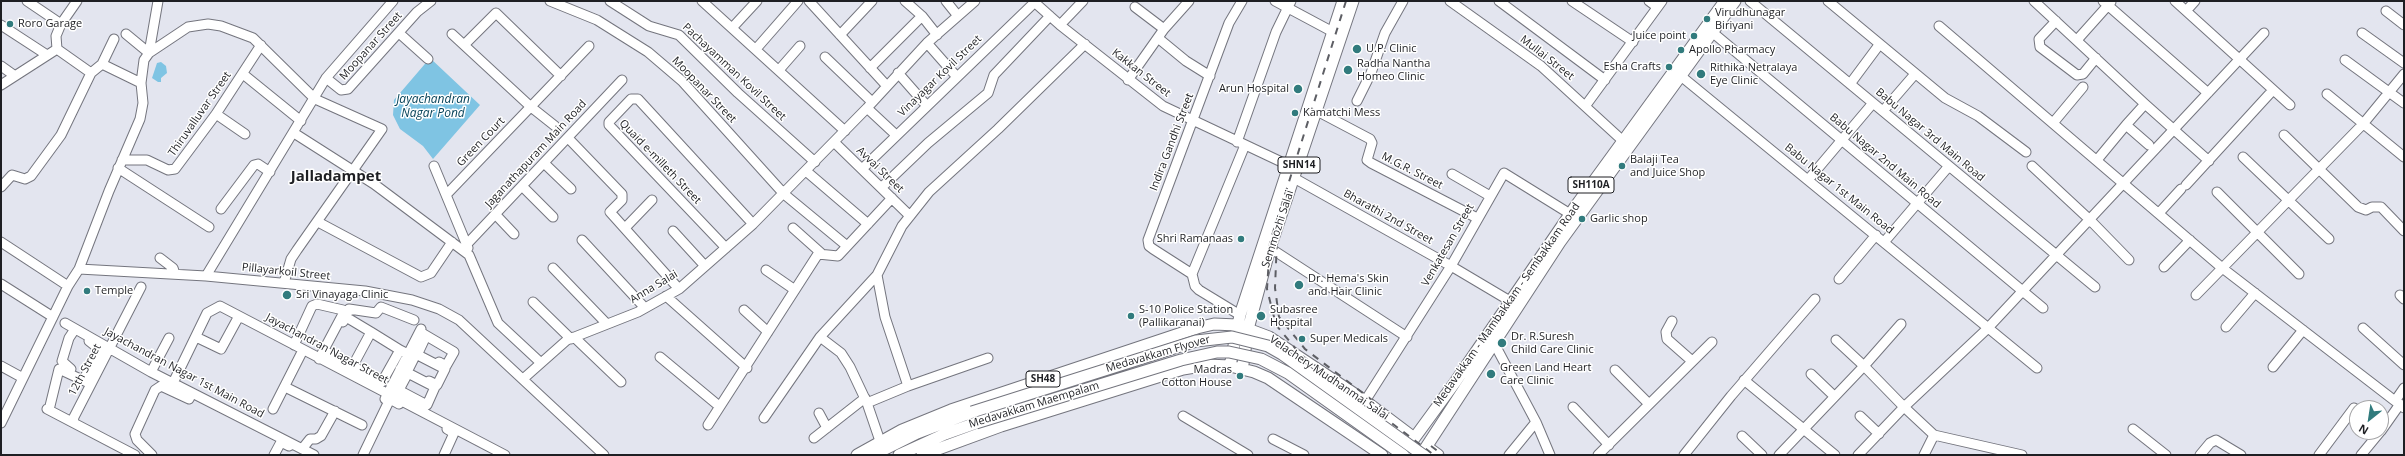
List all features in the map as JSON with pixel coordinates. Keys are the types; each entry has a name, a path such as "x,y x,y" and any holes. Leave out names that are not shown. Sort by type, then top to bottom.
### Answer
{"main road":[{"name":"Semmozhi Salai","path":"1230,366 1238,320 1290,166 1343,1"},
{"name":"Semmozhi Salai","path":"1243,369 1248,329 1270,248 1353,1"},
{"name":"Medavakkam - Mambakkam - Sembakkam Road","path":"1573,216 1678,73 1725,1"},
{"name":"Medavakkam - Mambakkam - Sembakkam Road","path":"1403,455 1414,438 1514,304 1623,141 1712,32 1735,1"},
{"name":"Medavakkam - Mambakkam - Sembakkam Road","path":"1423,452 1494,343 1514,304"},
{"name":"Velachery Mudhanmai Salai","path":"857,455 880,440 951,410 1197,328 1238,320 1248,329 1269,337 1324,372 1414,438"},
{"name":"Medavakkam Flyover","path":"873,455 917,433 974,418 1196,341 1232,337 1268,346 1282,354 1423,452"},
{"name":"Medavakkam Maempalam","path":"899,455 945,434 974,418 1200,354 1229,352 1261,359 1288,373 1403,455"},
{"path":"922,455 1001,426 1182,369 1207,365 1230,366 1268,378 1303,400 1382,455"},
{"path":"1303,400 1324,372"},
{"path":"1423,452 1438,455"}],"street":[{"path":"27,1 61,24"},
{"path":"56,49 56,36 61,24 77,1"},
{"path":"206,276 315,99 326,78 393,1"},
{"name":"Moopanar Street","path":"326,78 341,90 346,91 417,12 432,1"},
{"name":"Moopanar Street","path":"550,1 597,20 648,52 682,81 784,194 847,246"},
{"name":"Pachayamman Kovil Street","path":"610,1 649,26 679,34 738,93 815,162"},
{"path":"702,1 845,131"},
{"path":"732,28 757,1"},
{"path":"756,49 798,1"},
{"path":"809,1 886,85"},
{"path":"840,35 872,1"},
{"path":"905,1 922,16 937,35"},
{"path":"946,1 958,16"},
{"name":"Anna Salai","path":"523,380 540,362 572,338 645,308 679,288 753,224 784,194 845,131 927,42 975,1"},
{"path":"1060,25 1083,1"},
{"path":"1128,80 1164,29 1189,1"},
{"name":"Indira Gandhi Street","path":"1192,274 1153,250 1148,240 1191,120 1210,76 1229,24 1242,1"},
{"path":"1275,1 1290,4 1333,32"},
{"path":"1357,101 1371,73 1385,33 1403,1"},
{"name":"Mullai Street","path":"1450,1 1541,66 1586,105 1623,141"},
{"path":"1499,1 1605,80"},
{"path":"1572,1 1633,42"},
{"path":"1586,105 1659,4 1649,1"},
{"name":"Babu Nagar 3rd Main Road","path":"1750,1 2095,287"},
{"path":"1828,1 1879,45 1945,98 1978,116 1999,130 2026,152"},
{"path":"2034,1 2209,161"},
{"path":"2175,1 2290,105"},
{"path":"2186,11 2195,1"},
{"path":"149,53 155,2"},
{"name":"Kakkan Street","path":"1034,2 1128,80 1163,106 1290,166"},
{"name":"Vinayagar Kovil Street","path":"862,169 1034,2"},
{"path":"2076,40 2108,2 2208,93"},
{"path":"1238,320 1195,286 1192,274 1241,143 1276,32 1290,4"},
{"path":"1135,7 1164,29"},
{"path":"2386,12 2404,25"},
{"path":"464,45 492,15 499,14 561,76"},
{"path":"870,68 922,16"},
{"path":"881,188 928,143 988,93 994,75 1050,16"},
{"path":"2056,22 2039,39 2040,47 2077,75 2083,74 2096,58"},
{"path":"1,423 68,286 79,270 142,111 143,95 141,83 144,60 149,53 188,28 208,24 252,38 261,45 315,99 382,129 291,259 284,283"},
{"path":"1,25 47,55"},
{"path":"1939,26 2221,267 2399,404"},
{"name":"Babu Nagar 2nd Main Road","path":"1712,32 2043,308"},
{"path":"399,33 428,59"},
{"path":"1858,455 1904,407 1987,329 2175,130 2264,33"},
{"path":"2362,33 2404,63"},
{"path":"126,34 149,53"},
{"path":"452,34 555,126"},
{"path":"1158,38 1186,61 1210,76"},
{"path":"1,187 12,175 25,179 31,176 61,135 91,73 102,64 114,39"},
{"path":"927,42 957,77"},
{"path":"764,418 820,337 877,275 902,226 929,192 1004,124 1086,44"},
{"name":"Thiruvalluvar Street","path":"120,164 147,160 168,170 175,169 216,114 261,45"},
{"path":"1850,84 1879,45"},
{"name":"Green Court","path":"447,194 589,46"},
{"path":"779,70 800,46"},
{"path":"1,84 56,49"},
{"path":"56,49 91,73"},
{"path":"825,57 896,135"},
{"path":"2346,60 2404,103"},
{"path":"102,64 141,83"},
{"path":"1,66 15,76"},
{"path":"898,73 927,106"},
{"name":"Babu Nagar 1st Main Road","path":"1678,73 1885,241 1987,329 2036,368"},
{"path":"243,74 301,121"},
{"path":"1883,111 1915,74"},
{"path":"2196,295 2221,267 2363,124 2390,93 2404,74"},
{"name":"Jaganathapuram Main Road","path":"468,243 569,139 622,80"},
{"path":"2053,123 2083,87"},
{"path":"2159,213 2209,161 2273,90"},
{"path":"2327,94 2404,157"},
{"name":"Quaid e-milleth Street","path":"726,248 609,125 609,122 631,99 638,99 753,224"},
{"path":"1808,180 1873,103"},
{"path":"2096,160 2145,104"},
{"name":"M.G.R. Street","path":"1317,111 1370,139 1372,143 1367,160 1371,163 1477,218"},
{"path":"216,114 245,134"},
{"path":"2126,125 2149,145"},
{"path":"294,133 354,171 469,255"},
{"path":"2284,134 2358,207 2366,210 2372,207 2381,207 2404,230"},
{"path":"569,139 622,194 622,200 610,211 679,288"},
{"name":"Avvai Street","path":"834,142 910,216"},
{"path":"2244,157 2329,239"},
{"path":"120,164 209,227"},
{"path":"222,210 254,165 258,164 270,172"},
{"path":"545,164 571,189"},
{"path":"434,166 468,243 469,255 498,323 540,362"},
{"path":"1885,241 1949,166"},
{"path":"2032,166 2090,220 2129,260"},
{"path":"806,172 868,224"},
{"name":"Venkatesan Street","path":"1365,401 1451,266 1504,173 1573,216"},
{"path":"1452,174 1490,196"},
{"name":"Bharathi 2nd Street","path":"1294,178 1451,266 1514,304"},
{"path":"523,187 553,217"},
{"path":"2218,192 2299,274"},
{"path":"793,228 821,253 835,257 892,198"},
{"path":"625,228 652,200"},
{"path":"496,215 514,234"},
{"path":"318,222 421,277 431,273 452,242"},
{"path":"673,231 705,266"},
{"path":"1839,279 1876,235"},
{"path":"582,240 645,308"},
{"path":"2164,267 2190,240"},
{"path":"1,242 68,286"},
{"path":"1270,248 1407,337"},
{"path":"708,425 719,406 747,368 795,290 821,253"},
{"path":"160,258 173,268 175,274"},
{"path":"553,268 606,324"},
{"name":"Pillayarkoil Street","path":"79,270 206,276 364,291 412,300 439,309 459,320 604,455"},
{"path":"766,270 795,290"},
{"path":"877,275 885,317 908,386"},
{"path":"1,284 53,317"},
{"name":"12th Street","path":"73,422 90,379 110,347 141,287"},
{"path":"2226,327 2255,293"},
{"path":"666,296 747,368"},
{"path":"1684,455 1744,380 1815,299"},
{"path":"533,302 622,382"},
{"path":"294,345 312,306 317,304 343,310 344,312 324,358"},
{"name":"Jayachandran Nagar Street","path":"173,383 207,313 216,307 224,308 303,350 324,358 393,390 505,455"},
{"path":"324,358 349,309 376,313 381,307 414,320"},
{"path":"744,310 768,332"},
{"path":"196,337 221,349 239,316"},
{"path":"346,317 371,332 411,351 446,366 454,352 422,332 411,351 405,370 357,455"},
{"path":"1672,321 1666,332 1667,339 1692,361"},
{"name":"Jayachandran Nagar 1st Main Road","path":"65,323 74,331 110,347 151,372 304,452 314,455"},
{"path":"1779,455 1803,428 1864,366 1901,324"},
{"path":"2363,328 2404,365"},
{"path":"2273,367 2303,330"},
{"path":"74,331 99,348 90,379 65,366 62,361 74,331"},
{"path":"371,332 350,370 382,382 411,351"},
{"path":"820,337 841,353 850,367 866,401 880,440"},
{"path":"151,372 169,338"},
{"path":"1836,340 1934,435 2022,455"},
{"path":"1598,455 1648,403 1712,342"},
{"path":"1494,343 1536,422 1550,455"},
{"path":"273,409 303,350"},
{"path":"405,370 437,385 445,369 411,351"},
{"path":"660,357 719,406"},
{"path":"814,438 866,401 988,358"},
{"path":"1,366 23,378"},
{"path":"90,379 59,369 48,410 135,455"},
{"path":"393,390 427,405 435,387 405,370"},
{"path":"1614,370 1648,403"},
{"path":"1811,374 1834,396"},
{"path":"1744,380 1835,455"},
{"path":"152,455 137,440 135,434 155,390 161,386 189,399 192,393"},
{"path":"284,387 362,425"},
{"path":"2389,418 2399,404 2404,388"},
{"path":"363,455 390,399 454,433 444,455"},
{"path":"1573,407 1609,445"},
{"path":"274,455 281,442 304,452 310,439 316,439 321,436 335,412"},
{"path":"819,412 827,428"},
{"path":"2319,455 2349,415"},
{"path":"1183,416 1248,455"},
{"path":"1860,416 1878,434"},
{"path":"1509,455 1536,422"},
{"path":"2134,429 2166,455"},
{"path":"1924,455 1934,435"},
{"path":"1742,436 1762,455"},
{"path":"1273,439 1304,455"},
{"path":"2200,455 2210,443 2216,440 2241,455"},
{"path":"2361,455 2373,440"}],"water":[{"name":"Jayachandran Nagar Pond","path":"430,58 480,105 433,159 423,146 400,129 393,115 394,100"},
{"path":"161,62 166,66 167,73 161,78 161,82 158,82 152,78 157,63"}],"railway":[{"path":"1346,1 1270,242 1267,289 1276,325 1300,354 1434,455"},
{"path":"1281,229 1277,239 1275,288 1279,317 1305,349 1389,413"},
{"path":"1431,446 1443,455"}],"place":[{"name":"Virudhunagar Biriyani","path":"1707,19"},
{"name":"Roro Garage","path":"10,24"},
{"name":"Juice point","path":"1694,36"},
{"name":"U.P. Clinic","path":"1357,49"},
{"name":"Apollo Pharmacy","path":"1681,50"},
{"name":"Esha Crafts","path":"1669,67"},
{"name":"Radha Nantha Homeo Clinic","path":"1348,70"},
{"name":"Rithika Netralaya Eye Clinic","path":"1701,74"},
{"name":"Arun Hospital","path":"1298,89"},
{"name":"Kamatchi Mess","path":"1295,113"},
{"name":"Balaji Tea and Juice Shop","path":"1622,166"},
{"name":"Garlic shop","path":"1582,219"},
{"name":"Shri Ramanaas","path":"1241,239"},
{"name":"Dr. Hema's Skin and Hair Clinic","path":"1299,285"},
{"name":"Temple","path":"87,291"},
{"name":"Sri Vinayaga Clinic","path":"287,295"},
{"name":"S-10 Police Station (Pallikaranai)","path":"1131,316"},
{"name":"Subasree Hospital","path":"1261,316"},
{"name":"Super Medicals","path":"1302,339"},
{"name":"Dr. R.Suresh Child Care Clinic","path":"1502,343"},
{"name":"Green Land Heart Care Clinic","path":"1491,374"},
{"name":"Madras Cotton House","path":"1240,376"}],"district":[{"name":"Jalladampet","path":"336,177"}]}
